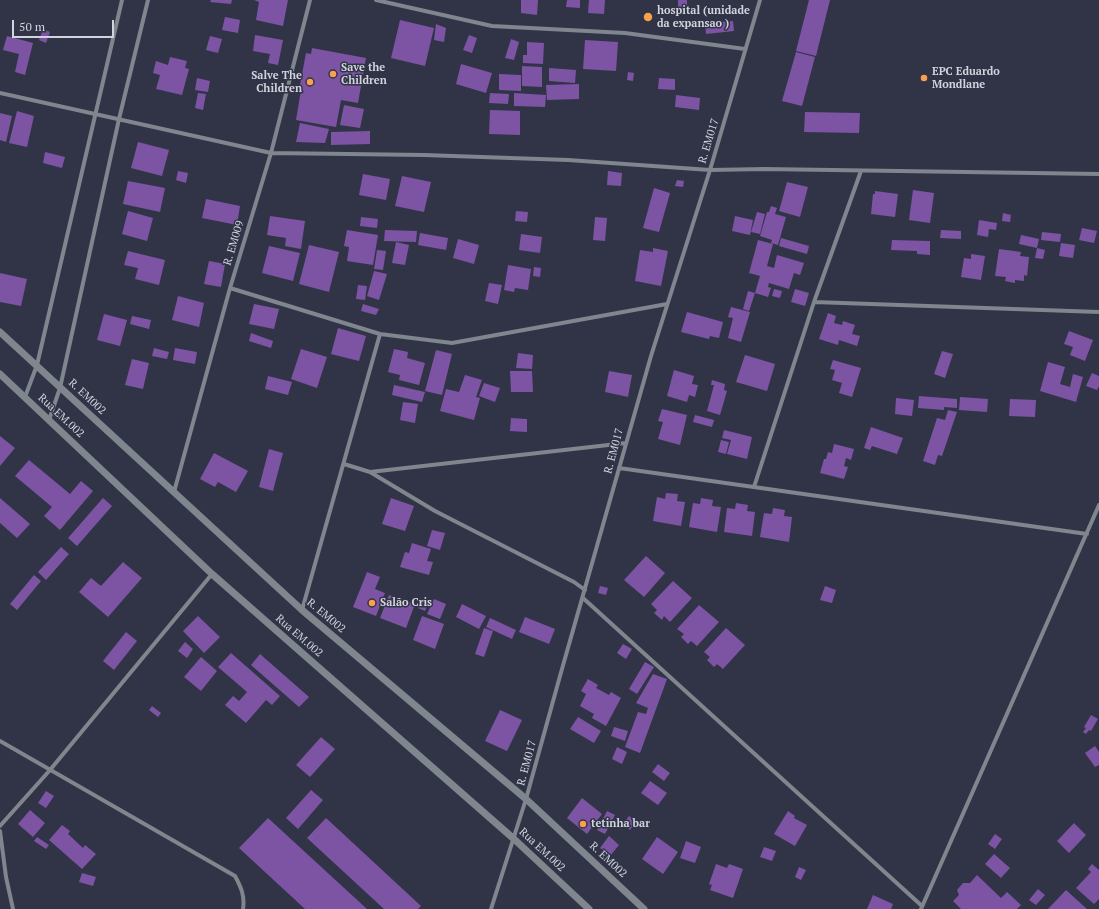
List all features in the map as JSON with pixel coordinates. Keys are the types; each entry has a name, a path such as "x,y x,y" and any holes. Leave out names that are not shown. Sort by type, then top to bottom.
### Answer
{"street":[{"path":"25,397 37,365 122,0"},
{"path":"50,420 60,388 119,119 148,0"},
{"name":"R. EM009","path":"174,492 230,288 271,153 310,0"},
{"path":"376,0 492,26 625,33 745,49"},
{"name":"R. EM017","path":"491,909 526,799 626,443 667,304 710,170 760,0"},
{"path":"0,92 271,153 416,155 568,160 710,170 1099,174"},
{"path":"754,487 814,302 861,171"},
{"path":"230,288 380,334 452,343 667,304"},
{"path":"814,302 1099,312"},
{"name":"R. EM002","path":"0,332 302,610 526,799 644,909"},
{"path":"302,610 380,334"},
{"name":"Rua EM.002","path":"0,374 212,574 514,839 588,909"},
{"path":"370,472 626,443"},
{"path":"344,464 370,472 435,511 574,582 585,590"},
{"path":"619,468 1087,534"},
{"path":"583,598 921,908 1099,505"},
{"path":"0,826 50,770 212,574"},
{"path":"0,741 234,876 241,887 244,901 243,909"},
{"path":"0,832 6,877 13,909"}],"building":[{"path":"211,0 232,0 231,4 210,2"},
{"path":"254,0 288,0 283,26 256,20 259,2"},
{"path":"521,0 538,0 537,15 521,13"},
{"path":"567,0 580,0 580,8 566,7"},
{"path":"589,0 605,0 604,14 588,13"},
{"path":"678,0 687,0 687,14 678,14"},
{"path":"809,0 830,0 816,56 796,51"},
{"path":"225,17 240,20 238,33 222,30"},
{"path":"400,20 434,28 425,66 391,58"},
{"path":"733,21 734,31 706,34 705,23"},
{"path":"436,24 446,28 444,42 434,40"},
{"path":"43,29 50,32 46,43 39,40"},
{"path":"255,35 283,40 278,65 268,63 270,54 253,51"},
{"path":"469,35 477,38 472,53 463,50"},
{"path":"7,36 33,43 25,75 15,72 19,54 3,50"},
{"path":"210,36 222,39 218,53 206,50"},
{"path":"511,39 519,42 514,60 505,58"},
{"path":"585,40 618,42 616,71 583,69"},
{"path":"527,42 544,43 543,64 523,63 523,55 527,55"},
{"name":"Save the Children","path":"312,48 366,58 358,103 341,100 336,127 296,120 301,90 299,90 306,53 311,54"},
{"path":"796,52 815,57 802,106 782,101"},
{"path":"170,57 187,61 185,68 189,69 182,95 156,89 160,75 153,73 156,61 168,65"},
{"path":"461,64 492,73 486,93 456,84"},
{"path":"522,66 542,67 542,87 522,86"},
{"path":"549,68 576,70 575,83 549,81"},
{"path":"628,72 634,73 633,81 627,80"},
{"path":"499,74 521,75 521,91 499,90"},
{"path":"197,78 210,81 208,92 195,90"},
{"path":"659,78 675,79 675,90 658,89"},
{"path":"579,84 579,99 547,100 546,85"},
{"path":"198,93 206,94 203,110 195,108"},
{"path":"490,93 509,94 508,104 489,103"},
{"path":"514,93 546,95 545,107 514,106"},
{"path":"676,95 700,98 699,110 675,107"},
{"path":"344,105 364,109 360,128 340,125"},
{"path":"490,110 520,111 520,135 489,134"},
{"path":"17,111 34,116 27,147 9,143"},
{"path":"805,112 860,113 859,133 804,132"},
{"path":"0,113 12,116 6,142 0,140"},
{"path":"300,123 329,129 325,143 296,142"},
{"path":"370,131 370,144 331,145 331,132"},
{"path":"138,142 169,150 162,176 131,168"},
{"path":"45,152 65,157 62,168 43,163"},
{"path":"178,171 188,173 186,183 176,180"},
{"path":"608,171 622,173 621,186 607,185"},
{"path":"363,174 390,179 386,200 359,195"},
{"path":"402,176 431,182 424,212 395,206"},
{"path":"677,180 684,181 683,187 675,186"},
{"path":"128,181 165,188 160,212 123,204"},
{"path":"787,182 808,187 800,217 779,211"},
{"path":"654,188 670,193 659,232 643,228"},
{"path":"913,190 934,193 930,223 909,220"},
{"path":"875,191 898,194 895,217 871,214 873,194 875,194"},
{"path":"206,199 240,206 237,225 202,218"},
{"path":"771,206 777,208 775,214 786,217 778,245 771,243 772,240 760,236 767,212 769,212"},
{"path":"128,211 153,218 147,241 122,234"},
{"path":"516,211 528,212 527,222 515,221"},
{"path":"757,212 765,214 760,234 751,232"},
{"path":"1003,213 1011,215 1010,222 1002,221"},
{"path":"270,216 305,221 301,249 285,246 286,238 267,235"},
{"path":"735,216 753,220 750,235 732,231"},
{"path":"361,217 378,219 377,228 360,226"},
{"path":"595,217 607,218 605,241 593,240"},
{"path":"979,220 997,223 996,230 989,229 988,237 977,235"},
{"path":"1082,228 1097,231 1094,243 1079,240"},
{"path":"347,230 378,235 373,265 347,261 349,247 344,246"},
{"path":"385,230 417,231 416,242 384,241"},
{"path":"941,230 961,231 961,239 940,238"},
{"path":"1042,232 1061,234 1060,242 1041,240"},
{"path":"420,233 448,238 446,250 418,245"},
{"path":"521,234 542,237 540,253 519,250"},
{"path":"1021,235 1039,239 1037,248 1019,244"},
{"path":"781,238 809,246 807,254 779,246"},
{"path":"458,239 479,245 474,264 453,258"},
{"path":"758,240 773,244 767,266 774,268 777,255 804,263 800,275 794,273 789,289 769,283 768,287 771,288 768,297 755,293 760,276 749,273"},
{"path":"892,240 930,241 930,255 917,254 917,251 891,250"},
{"path":"396,242 409,245 405,265 392,263"},
{"path":"1061,243 1075,245 1073,258 1059,256"},
{"path":"309,245 339,252 329,292 299,284"},
{"path":"269,246 300,253 293,281 262,273"},
{"path":"653,248 668,251 661,286 635,281 640,250 653,252"},
{"path":"1037,248 1045,250 1043,259 1035,258"},
{"path":"999,249 1021,252 1020,256 1029,257 1027,276 1024,275 1024,281 1015,280 1015,283 1005,281 1006,277 995,276"},
{"path":"377,250 386,251 383,270 374,269"},
{"path":"128,251 165,260 159,285 135,279 138,268 124,265"},
{"path":"971,254 985,256 981,280 961,277 964,258 971,259"},
{"path":"209,261 225,264 221,287 204,284"},
{"path":"508,265 531,269 528,290 515,288 514,292 504,290"},
{"path":"534,267 541,268 540,277 533,276"},
{"path":"374,271 387,274 379,300 367,296"},
{"path":"0,273 27,279 21,306 0,302"},
{"path":"489,283 502,285 498,304 485,301"},
{"path":"358,285 367,286 365,300 356,299"},
{"path":"774,289 782,291 780,298 772,296"},
{"path":"795,289 809,293 805,306 791,302"},
{"path":"748,291 755,293 749,311 743,309"},
{"path":"178,296 204,303 199,327 172,320"},
{"path":"254,304 279,309 274,329 249,324"},
{"path":"363,304 379,309 376,315 361,311"},
{"path":"731,307 750,312 741,342 728,338 733,318 728,317"},
{"path":"687,312 723,322 719,338 710,336 709,339 681,332"},
{"path":"828,313 836,316 834,323 842,325 843,321 855,325 852,334 860,336 857,346 839,340 838,345 819,339"},
{"path":"104,314 127,320 120,346 97,340"},
{"path":"132,316 151,320 149,329 130,324"},
{"path":"338,328 366,336 359,361 331,354"},
{"path":"1069,331 1093,340 1085,361 1070,355 1073,347 1064,344"},
{"path":"251,333 273,341 271,348 249,341"},
{"path":"154,348 169,352 167,359 152,356"},
{"path":"175,348 197,352 195,364 173,360"},
{"path":"301,349 327,357 317,388 291,379"},
{"path":"394,349 408,352 407,358 425,363 419,385 399,380 400,375 388,372"},
{"path":"436,350 452,354 442,395 425,391"},
{"path":"942,351 953,354 945,378 934,374"},
{"path":"518,353 533,355 532,369 516,368"},
{"path":"745,355 775,364 767,391 736,382"},
{"path":"132,359 149,363 143,389 125,385"},
{"path":"833,360 861,368 852,397 839,393 842,383 832,380 835,370 830,369"},
{"path":"1048,362 1065,367 1060,384 1070,387 1073,374 1083,377 1076,402 1040,391"},
{"path":"674,370 694,376 692,384 698,385 695,397 689,395 687,402 667,396"},
{"path":"510,371 532,371 533,392 511,392"},
{"path":"609,371 632,375 628,397 605,392"},
{"path":"1092,373 1099,376 1099,386 1097,390 1086,386"},
{"path":"465,375 482,380 476,397 480,398 474,420 440,411 446,389 459,392"},
{"path":"268,376 292,382 288,395 265,389"},
{"path":"712,380 725,384 724,390 727,391 720,415 707,411 714,385 711,385"},
{"path":"484,383 500,388 495,402 479,396"},
{"path":"394,385 425,392 422,402 392,395"},
{"path":"919,396 957,399 957,408 944,407 944,410 918,408"},
{"path":"960,397 988,399 987,412 959,410"},
{"path":"896,398 914,400 912,416 895,414"},
{"path":"1010,399 1036,400 1035,417 1009,416"},
{"path":"403,402 418,404 415,423 400,420"},
{"path":"662,409 687,415 680,445 658,439 663,422 658,421"},
{"path":"948,410 957,412 942,456 938,455 935,465 923,461 937,418 945,420"},
{"path":"695,415 714,420 712,427 693,422"},
{"path":"511,418 527,419 527,432 510,431"},
{"path":"871,427 903,438 897,454 872,446 870,450 864,448"},
{"path":"724,430 752,437 747,459 727,454 731,440 722,438"},
{"path":"0,436 15,448 0,466"},
{"path":"721,440 729,442 726,454 718,452"},
{"path":"834,444 854,449 851,460 846,458 844,466 848,467 844,479 820,473 824,459 826,459 828,452 832,453"},
{"path":"269,449 283,453 273,491 259,487"},
{"path":"214,453 248,471 236,492 218,482 215,487 200,479"},
{"path":"29,460 70,494 81,481 93,491 60,530 44,516 52,507 15,476"},
{"path":"666,493 678,494 677,501 685,502 681,526 653,521 657,497 665,499"},
{"path":"0,498 30,524 17,538 0,523"},
{"path":"103,498 112,506 77,546 68,538"},
{"path":"391,498 414,506 405,531 382,524"},
{"path":"701,498 713,500 712,506 721,507 717,532 689,527 693,503 700,504"},
{"path":"736,503 748,505 747,511 755,512 752,536 724,532 727,508 735,509"},
{"path":"773,508 785,510 784,516 792,517 789,542 760,537 764,513 772,514"},
{"path":"432,530 445,533 440,550 427,546"},
{"path":"412,543 431,549 427,561 433,562 429,575 400,567 405,552 409,553"},
{"path":"61,547 69,554 46,580 38,572"},
{"path":"646,556 665,573 644,597 624,580"},
{"path":"123,562 142,578 108,617 79,592 91,578 101,586"},
{"path":"367,572 380,577 375,589 385,593 376,616 353,607"},
{"path":"34,575 41,581 17,610 10,604"},
{"path":"673,581 692,598 670,622 664,616 662,620 654,613 657,610 651,604"},
{"path":"600,586 608,588 606,595 598,593"},
{"path":"825,586 836,590 832,603 820,600"},
{"path":"389,595 415,604 406,628 380,618"},
{"path":"434,599 446,604 440,619 427,614"},
{"path":"422,601 428,604 425,611 418,608"},
{"path":"462,604 486,616 479,629 456,617"},
{"path":"699,605 719,622 697,646 691,641 688,644 681,637 684,634 677,629"},
{"path":"198,616 220,637 204,653 183,631"},
{"path":"422,616 444,624 435,649 413,640"},
{"path":"525,617 555,629 549,644 519,632"},
{"path":"490,618 516,630 512,639 486,627"},
{"path":"484,628 493,631 484,657 475,654"},
{"path":"726,628 745,645 723,669 717,664 714,667 707,660 710,657 704,652"},
{"path":"126,632 137,641 114,670 103,661"},
{"path":"185,642 193,649 187,658 178,651"},
{"path":"623,644 632,649 626,659 617,653"},
{"path":"231,653 280,696 272,705 266,700 246,723 225,705 233,696 239,701 247,692 218,667"},
{"path":"260,654 309,697 299,707 251,665"},
{"path":"201,657 217,671 201,691 184,677"},
{"path":"645,662 654,667 637,694 629,689"},
{"path":"653,674 667,679 640,753 625,747 638,712 646,714 648,708 636,703"},
{"path":"588,679 598,685 596,688 609,695 611,692 621,698 606,726 592,718 594,714 580,706 586,694 581,691"},
{"path":"152,706 161,713 158,717 149,710"},
{"path":"500,710 522,720 507,751 485,741"},
{"path":"1091,715 1098,719 1091,731 1089,730 1086,734 1083,732 1086,728 1084,727"},
{"path":"578,717 601,731 594,743 570,729"},
{"path":"614,727 628,731 625,741 611,736"},
{"path":"321,737 335,749 310,777 296,765"},
{"path":"1095,746 1099,752 1099,765 1095,767 1085,753"},
{"path":"617,747 627,752 622,764 612,759"},
{"path":"658,764 670,773 664,781 652,772"},
{"path":"650,781 667,793 658,805 641,793"},
{"path":"311,790 323,800 298,829 286,818"},
{"path":"46,791 54,796 46,808 38,803"},
{"path":"582,798 602,814 587,834 567,818"},
{"path":"30,810 45,823 33,837 18,824"},
{"path":"607,811 615,815 605,834 597,830"},
{"path":"788,811 795,816 794,818 807,825 795,846 774,834"},
{"path":"629,816 636,821 630,830 623,824"},
{"path":"268,818 367,909 305,909 239,848"},
{"path":"326,818 421,906 418,909 384,909 307,838"},
{"path":"1074,823 1086,835 1069,853 1057,841"},
{"path":"62,825 70,831 68,834 83,848 85,845 96,854 82,869 49,840"},
{"path":"995,834 1002,839 995,849 988,844"},
{"path":"609,836 619,845 610,856 600,848"},
{"path":"37,837 49,845 46,849 34,841"},
{"path":"657,837 678,852 663,874 642,859"},
{"path":"686,841 701,847 695,863 680,858"},
{"path":"764,847 776,851 772,861 760,857"},
{"path":"994,854 1010,868 1001,878 985,864"},
{"path":"716,864 727,868 729,864 743,869 733,898 710,890 712,885 709,884"},
{"path":"1092,864 1099,870 1099,899 1094,904 1076,888 1091,872 1088,869"},
{"path":"799,867 806,870 801,880 795,877"},
{"path":"82,873 96,877 93,886 79,882"},
{"path":"977,875 1001,898 1007,892 1021,905 1017,909 961,909 953,901 959,895 957,890 963,883 970,883"},
{"path":"1038,889 1045,895 1036,905 1029,900"},
{"path":"1066,890 1087,909 1048,909"},
{"path":"873,895 893,904 891,909 867,909"}],"place":[{"name":"hospital (unidade da expansao )","path":"648,17"},
{"name":"Save the Children","path":"333,74"},
{"name":"EPC Eduardo Mondlane","path":"924,78"},
{"name":"Salve The Children","path":"310,82"},
{"name":"Salão Cris","path":"372,603"},
{"name":"tetinha bar","path":"583,824"}]}
